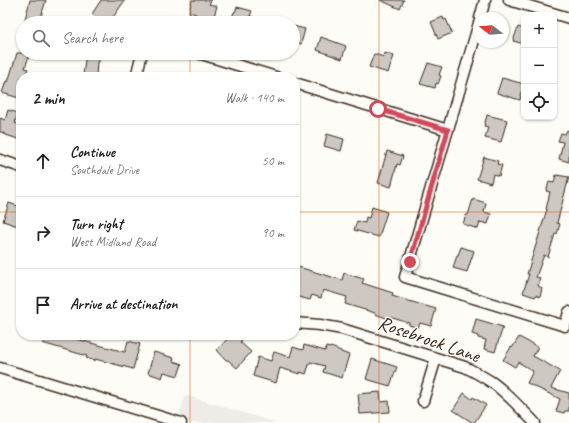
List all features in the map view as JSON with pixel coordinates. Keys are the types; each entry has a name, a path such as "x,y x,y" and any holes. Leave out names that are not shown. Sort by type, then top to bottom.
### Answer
{"street":[{"path":"482,12 486,0"},
{"path":"508,0 569,18"},
{"path":"473,44 405,277 565,326 569,312"},
{"path":"137,72 140,60"},
{"path":"221,60 260,72"},
{"path":"300,85 448,130"},
{"path":"0,160 16,165"},
{"name":"Rosebrock Lane","path":"300,324 334,327 477,372 504,392 535,423"},
{"path":"422,401 436,358"},
{"path":"0,368 181,423"}],"shaded area":[{"path":"185,395 277,423 177,423"}],"building":[{"path":"30,0 46,0 41,16 26,16"},
{"path":"101,0 125,0 114,16 95,16 92,14"},
{"path":"192,0 211,0 209,4 217,6 214,16 196,16 196,14 189,12"},
{"path":"380,0 404,0 400,9"},
{"path":"237,7 252,11 250,16 233,16"},
{"path":"443,17 444,20 446,19 452,33 438,39 431,22"},
{"path":"518,27 521,28 521,43 513,41"},
{"path":"300,28 305,29 300,44"},
{"path":"321,37 346,46 342,59 317,50"},
{"path":"385,53 394,56 388,73 369,67 374,54 384,57"},
{"path":"16,56 16,60 28,60 25,68 28,69 27,72 16,72 16,97 2,93 6,81 8,82"},
{"path":"85,60 99,60 99,62 97,62 96,72 83,72"},
{"path":"428,63 442,67 439,75 441,76 438,84 436,83 435,88 420,84"},
{"path":"502,78 521,83 520,100 497,93"},
{"path":"8,110 16,112 16,138 0,132 0,118 5,120"},
{"path":"487,115 507,120 501,142 485,138 488,127 484,126"},
{"path":"567,130 569,131 569,162 559,159 563,142 558,141 561,133 565,134"},
{"path":"327,134 344,139 341,151 324,146"},
{"path":"387,151 403,156 400,165 397,164 391,187 378,183"},
{"path":"484,157 498,161 497,164 502,165 499,176 493,174 491,183 477,179"},
{"path":"556,175 569,177 557,223 560,224 557,234 555,234 548,257 544,255 536,277 540,278 538,286 542,288 540,297 536,295 535,297 523,293 529,274 527,274 547,209 550,192 546,191 549,182 554,183"},
{"path":"473,199 486,203 484,212 491,214 488,224 480,222 478,229 463,224 466,215 468,215"},
{"path":"9,203 16,205 16,225 3,221"},
{"path":"372,207 387,212 379,237 354,230 357,221 365,223 366,217 369,218"},
{"path":"461,247 474,251 467,272 453,268"},
{"path":"300,267 342,280 344,273 364,279 362,283 393,293 392,296 436,309 431,326 420,323 418,328 409,325 409,323 389,317 389,319 345,304 347,297 323,290 321,298 312,295 310,300 300,297"},
{"path":"476,319 503,327 495,352 484,349 486,340 478,338 478,336 472,334"},
{"path":"519,337 538,347 533,356 560,371 551,388 569,393 569,411 565,411 564,413 556,411 560,399 527,383 533,371 518,362 515,367 503,360"},
{"path":"43,340 80,340 125,352 128,341 140,344 133,369 95,359 95,361 86,358 87,356 42,343"},
{"path":"226,340 242,340 240,342 251,352 237,368 226,360 217,350"},
{"path":"304,345 325,351 326,347 331,347 349,355 342,378 323,372 325,366 310,362 306,374 300,372 300,374 280,368 276,383 253,376 258,357 271,361 274,352 290,357 293,347 303,350"},
{"path":"154,352 174,358 173,361 182,364 178,376 164,372 162,378 148,373"},
{"path":"372,359 397,367 390,386 366,379"},
{"path":"380,392 381,402 389,401 390,412 360,414 358,394"},
{"path":"464,393 472,399 473,397 486,405 474,423 453,410"}],"route":[{"path":"378,109 448,130 410,262"}]}
